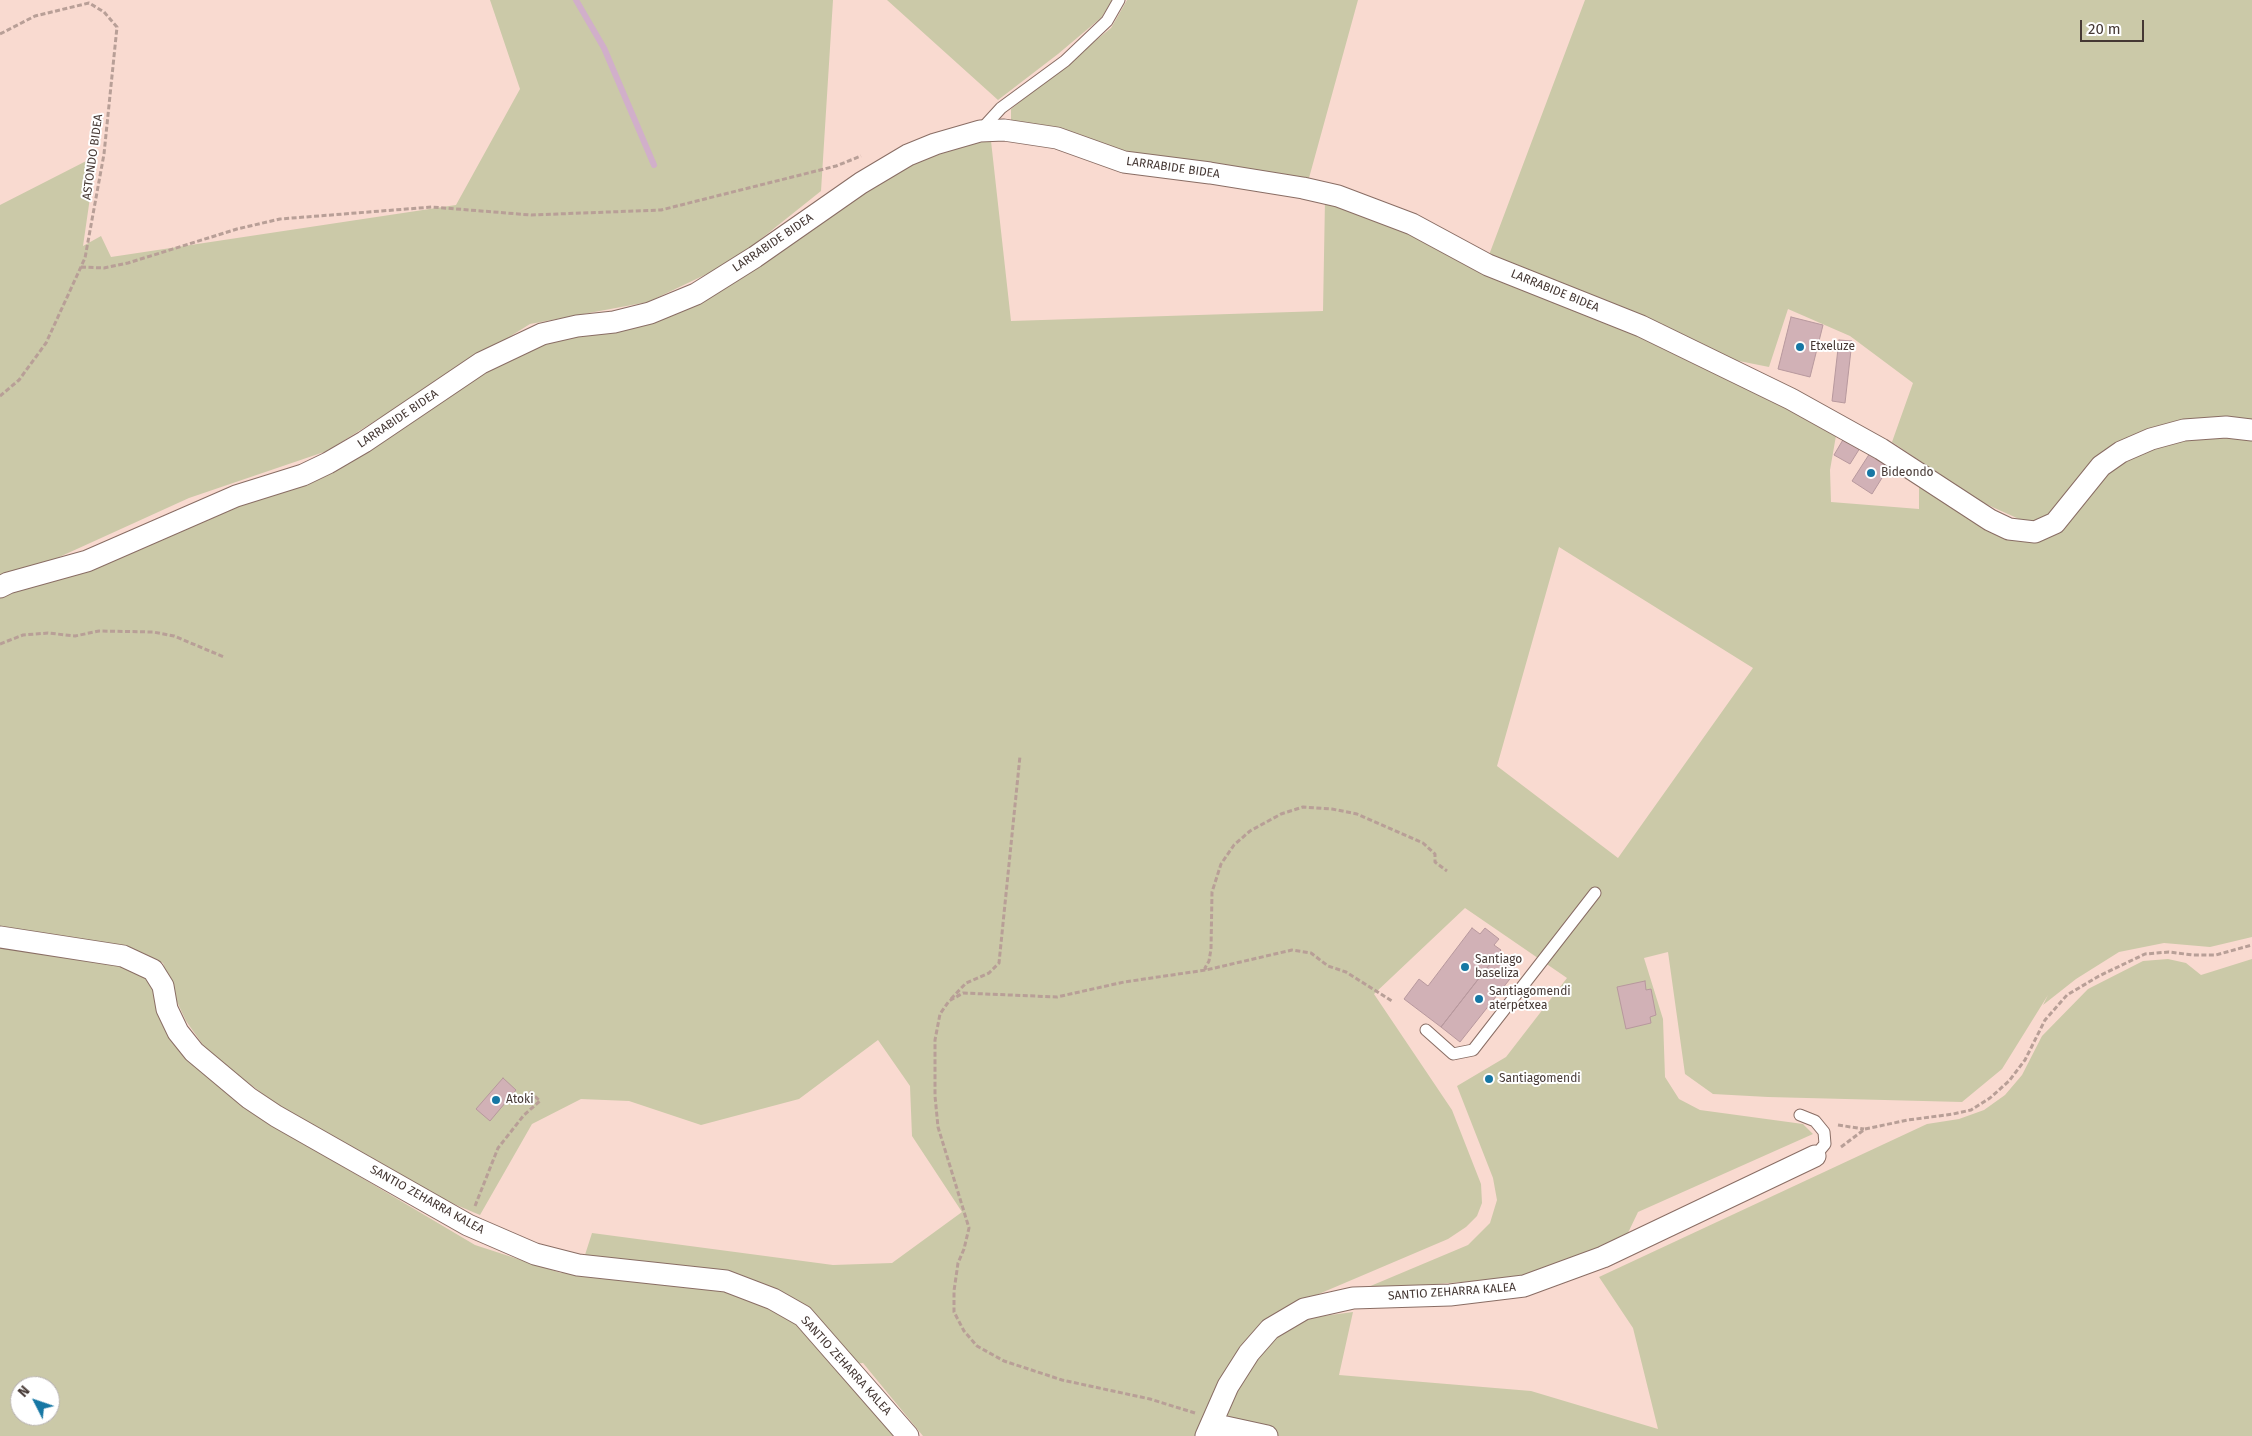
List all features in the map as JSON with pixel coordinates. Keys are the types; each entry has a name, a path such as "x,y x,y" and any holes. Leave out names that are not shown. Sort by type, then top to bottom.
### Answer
{"street":[{"name":"LARRABIDE BIDEA","path":"0,587 8,582 87,561 236,496 303,475 364,442 481,363 534,338 577,326 614,322 650,313 696,294 754,257 861,183 908,155 935,144 980,131 1004,130 1057,138 1124,162 1210,173 1302,188 1338,196 1412,224 1488,265 1641,326 1791,399 1881,449 1990,520 2009,529 2035,532 2055,523 2101,466 2121,452 2151,439 2184,430 2226,427 2252,430"},
{"name":"SANTIO ZEHARRA KALEA","path":"0,937 123,956 153,970 163,986 167,1009 178,1032 194,1052 249,1098 276,1116 468,1225 535,1254 578,1265 726,1281 772,1298 803,1316 908,1436"},
{"name":"SANTIO ZEHARRA KALEA","path":"1209,1430 1228,1386 1249,1353 1270,1330 1304,1309 1353,1298 1450,1295 1524,1286 1603,1257 1815,1156"},
{"path":"1209,1430 1267,1436"}],"lane":[{"path":"980,131 1001,108 1066,60 1107,21 1120,0"},
{"path":"1426,1030 1452,1054 1473,1050 1596,893"},
{"path":"1800,1115 1815,1121 1824,1132 1825,1144 1815,1156"}],"path":[{"name":"ASTONDO BIDEA","path":"0,34 35,16 89,3 104,12 117,27 104,154 85,258 46,343 19,380 0,396"},
{"path":"81,267 104,268 128,263 237,229 280,219 432,207 531,215 661,210 836,166 862,156"},
{"path":"0,644 23,635 48,633 75,636 99,632 152,632 174,636 224,657"},
{"path":"1020,756 1000,963 989,973 966,983 949,1001 940,1014 935,1040 935,1096 938,1127 969,1228 964,1249 958,1263 954,1291 954,1312 964,1331 977,1346 1004,1361 1062,1380 1150,1399 1193,1412 1209,1430"},
{"path":"1206,970 1211,949 1212,892 1221,864 1234,845 1250,831 1281,814 1291,810 1312,808 1356,814 1422,843 1435,854 1435,862 1447,871"},
{"path":"1815,1156 1840,1148 1865,1129 1971,1110 1990,1098 2009,1081 2024,1060 2045,1020 2067,995 2099,976 2145,954 2169,952 2216,955 2252,945"},
{"path":"949,1001 963,993 1057,997 1124,982 1206,970 1292,950 1311,952 1328,966 1346,972 1392,1001"},
{"path":"468,1225 498,1148 524,1115 540,1101 528,1090"}],"shaded area":[{"path":"490,0 833,0 821,191 732,262 648,302 530,324 327,451 189,498 0,584 0,205 96,156 83,246 101,236 111,257 456,205 520,89"},
{"path":"887,0 1112,0 1102,17 998,100"},
{"path":"1127,0 1358,0 1309,178 1128,153 1011,121 1011,109 1111,28"},
{"path":"1585,0 2252,0 2252,937 2210,947 2164,943 2119,952 2076,979 2043,1005 2048,995 2002,1069 1962,1102 1713,1094 1685,1074 1668,952 1644,958 1663,1019 1665,1077 1679,1099 1700,1110 1803,1124 1813,1134 1638,1212 1627,1235 1586,1257 1526,1277 1361,1290 1468,1245 1490,1223 1497,1200 1493,1178 1457,1086 1506,1057 1567,978 1465,908 1374,994 1452,1110 1481,1184 1482,1203 1477,1216 1466,1227 1448,1239 1300,1302 1199,1436 923,1436 863,1363 841,1365 901,1436 0,1436 0,945 121,963 142,974 154,989 191,1062 244,1108 475,1245 561,1273 584,1258 592,1233 833,1265 892,1263 962,1212 912,1136 910,1086 878,1040 799,1099 701,1125 629,1101 581,1099 532,1124 480,1215 442,1199 289,1114 208,1052 186,1021 171,989 163,963 132,950 0,926 0,595 277,485 475,375 548,338 624,326 825,216 916,161 949,146 991,141 1011,321 1323,311 1325,200 1371,214 1651,336 1837,430 1830,470 1831,502 1919,509 1919,479 2025,541 2019,519 1979,501 1892,442 1913,383 1850,336 1788,309 1769,367 1729,359 1489,255","holes":["1559,547 1753,668 1618,858 1497,766"]},
{"path":"2168,959 2186,963 2201,975 2252,959 2252,1436 1218,1436 1247,1371 1277,1335 1308,1318 1353,1312 1339,1375 1531,1391 1658,1429 1633,1328 1599,1277 1927,1124 1959,1119 1984,1110 2005,1095 2022,1075 2042,1036 2088,989 2143,961"}],"building":[{"name":"Etxeluze","path":"1791,317 1823,325 1810,377 1778,369"},
{"path":"1839,340 1852,341 1845,403 1832,401"},
{"path":"1844,438 1860,448 1850,464 1834,455"},
{"name":"Bideondo","path":"1870,453 1890,465 1872,494 1852,481"},
{"name":"Santiago baseliza","path":"1472,928 1480,934 1485,928 1499,939 1494,945 1501,950 1441,1027 1404,999 1419,979 1428,986"},
{"name":"Santiagomendi aterpetxea","path":"1497,955 1517,970 1460,1042 1441,1027"},
{"path":"1645,981 1646,990 1651,989 1656,1015 1650,1017 1651,1023 1626,1029 1617,987"},
{"name":"Atoki","path":"503,1078 516,1090 490,1121 476,1109"}],"waterway":[{"path":"576,0 604,48 654,165"}],"place":[{"name":"Etxeluze","path":"1800,347"},
{"name":"Bideondo","path":"1871,473"},
{"name":"Santiago baseliza","path":"1465,967"},
{"name":"Santiagomendi aterpetxea","path":"1479,999"},
{"name":"Santiagomendi","path":"1489,1079"},
{"name":"Atoki","path":"496,1100"}]}
